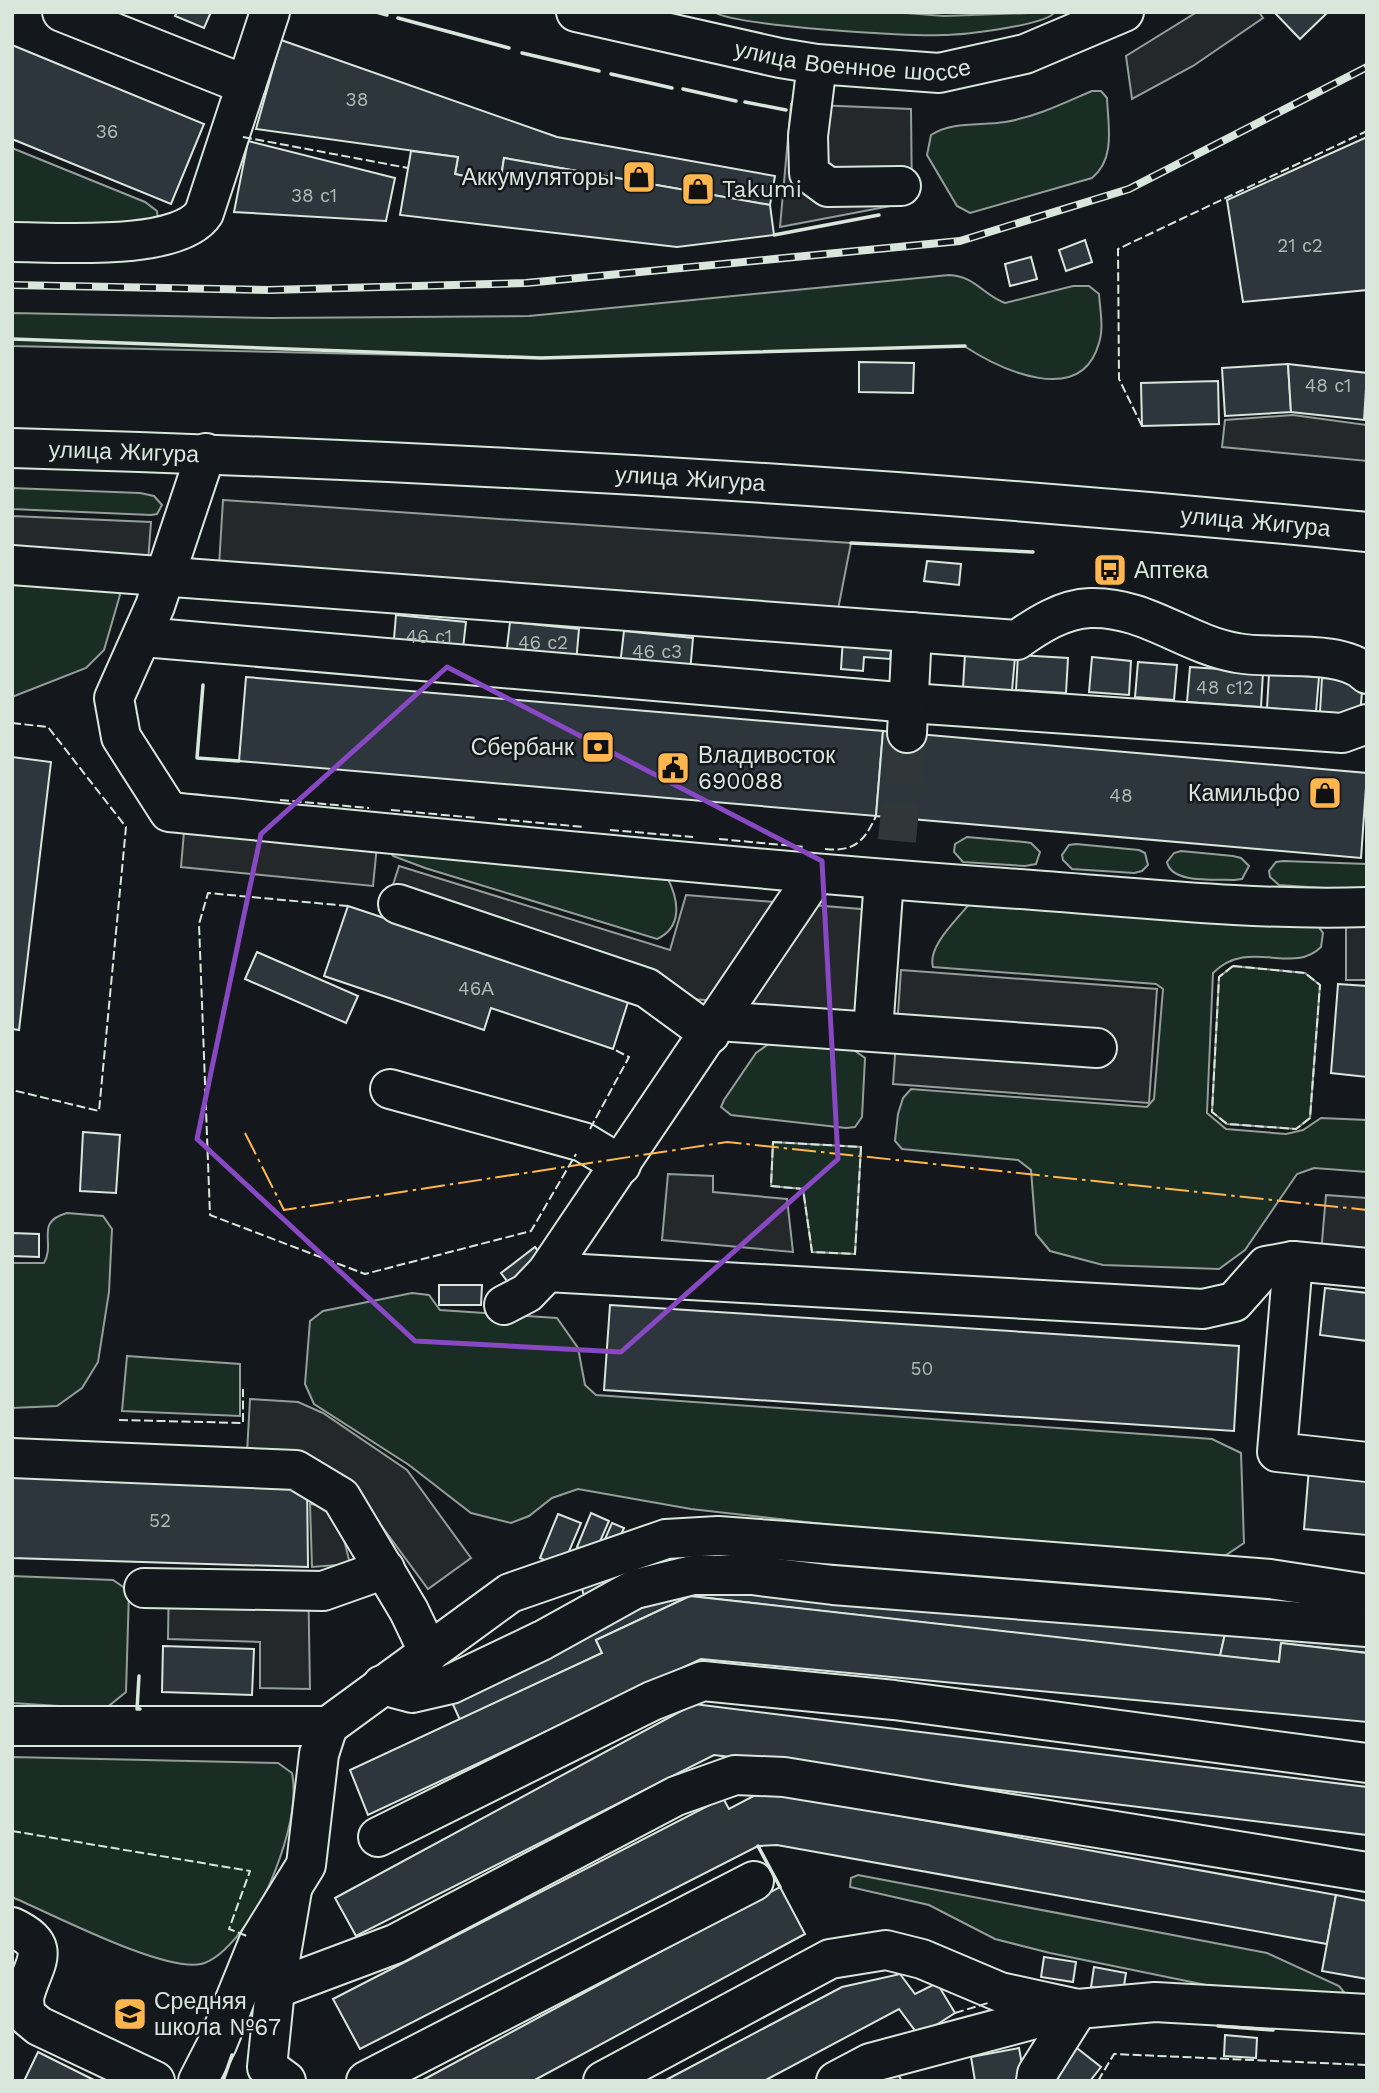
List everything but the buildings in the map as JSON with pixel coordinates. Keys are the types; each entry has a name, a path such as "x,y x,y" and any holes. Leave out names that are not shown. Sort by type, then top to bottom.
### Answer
{"main road":[{"path":"62,12 246,85"},
{"path":"12,242 150,241 197,223 204,213 270,12"},
{"name":"улица Военное шоссе","path":"576,12 817,64 939,73 1025,54 1124,12"},
{"path":"817,64 808,136 810,173 828,187 901,186"},
{"name":"улица Жигура","path":"12,448 206,453 970,495 1367,531"},
{"path":"206,453 144,637 114,698 121,737 169,812 815,875 1200,901 1330,908 1367,907"},
{"path":"12,565 166,574 1017,640 1047,620 1089,608 1140,614 1236,653 1331,659 1361,669 1367,674"},
{"path":"908,718 912,632"},
{"path":"144,637 908,718 1342,733 1367,724"},
{"path":"504,1305 527,1293 547,1272 815,875"},
{"path":"873,1031 884,879"},
{"path":"398,904 647,988 714,1028 873,1031 1097,1048"},
{"path":"390,1089 583,1142 621,1165"},
{"path":"547,1272 1203,1309 1234,1301 1266,1266 1293,1261 1367,1268"},
{"path":"1293,1261 1277,1452 1367,1462"},
{"path":"1279,1428 1367,1435"},
{"path":"12,1458 296,1470 341,1497 385,1569 429,1653"},
{"path":"198,2081 217,2045 259,1941 306,1865 319,1754 328,1726 510,1593 666,1539 718,1536 1270,1579 1367,1594"},
{"path":"144,1588 323,1591 385,1569"},
{"path":"382,1685 412,1693 451,1684 543,1640 635,1589 693,1575 752,1575 833,1585 1367,1627"},
{"path":"377,1837 652,1701 704,1681 894,1700 1367,1763"},
{"path":"12,1726 328,1726"},
{"path":"275,1989 395,1944 677,1796 735,1775 783,1777 1367,1872"},
{"path":"366,2081 754,1881"},
{"path":"286,2081 267,2067 275,1989 292,1890"},
{"path":"12,1927 27,1934 37,1946 39,1959 24,1997 27,2016 39,2026 155,2081"},
{"path":"603,2081 830,1959 886,1950 922,1959 1000,1992 1076,2009"},
{"path":"836,2081 870,2063 1076,2009 1155,2002 1367,2014"},
{"path":"1037,2081 1037,2074 1076,2009"}],"highlighted area":[{"path":"447,667 822,861 838,1159 621,1352 415,1341 197,1139 261,834"}],"green space":[{"path":"714,12 893,12 944,16 1055,12 1036,22 1002,29 952,35 923,35 787,26 754,22"},
{"path":"1092,91 1101,91 1107,98 1109,141 1105,161 1092,178 970,213 957,206 927,155 931,135 957,126 1028,117"},
{"path":"12,148 145,202 157,211 158,220 12,231"},
{"path":"949,275 972,282 1005,303 1073,286 1089,286 1099,294 1101,325 1099,343 1090,363 1076,374 1058,379 1018,373 964,346 541,358 12,346 12,313 270,318 529,316"},
{"path":"12,488 140,493 154,496 162,505 157,514 151,515 12,509"},
{"path":"12,579 114,587 120,595 104,650 86,668 12,697"},
{"path":"967,837 1031,843 1040,852 1036,864 1025,866 963,862 954,852 955,844"},
{"path":"1069,845 1139,850 1145,853 1148,865 1142,871 1134,873 1072,869 1062,855"},
{"path":"387,847 667,877 676,904 675,920 665,934 657,939 425,868 393,856"},
{"path":"1181,851 1233,856 1241,858 1249,866 1242,879 1206,880 1185,877 1170,869 1167,862 1174,853"},
{"path":"1276,862 1367,864 1367,891 1279,885 1270,877 1269,871"},
{"path":"970,903 1315,922 1323,933 1321,947 1310,955 1297,958 1241,958 1227,963 1213,973 1207,1113 1226,1129 1286,1134 1303,1130 1321,1118 1367,1120 1367,1172 1314,1168 1297,1174 1245,1250 1219,1269 1103,1265 1050,1251 1036,1234 1031,1170 1018,1160 902,1149 895,1141 903,1098 911,1089 1147,1107 1154,1099 1163,989 1156,984 933,967 932,959 939,942"},
{"path":"1233,966 1305,973 1320,985 1310,1118 1296,1129 1227,1124 1212,1112 1219,977"},
{"path":"774,1040 848,1046 865,1058 862,1117 855,1127 731,1115 721,1107 756,1053"},
{"path":"773,1142 861,1147 855,1254 812,1252 803,1189 771,1186"},
{"path":"67,1213 103,1216 112,1229 109,1292 98,1362 82,1388 57,1406 12,1408 12,1263 44,1263 48,1248 48,1227 57,1217"},
{"path":"412,1293 429,1295 440,1310 557,1318 578,1348 585,1385 596,1395 1212,1439 1241,1453 1244,1543 1226,1555 1192,1566 691,1509 578,1489 552,1498 529,1516 511,1523 471,1513 409,1465 314,1404 305,1384 310,1321 323,1311"},
{"path":"127,1356 240,1364 240,1416 122,1411"},
{"path":"12,1576 113,1580 129,1591 126,1692 105,1709 12,1703"},
{"path":"12,1757 278,1763 292,1773 293,1801 279,1859 258,1907 221,1953 201,1964 184,1964 135,1951 12,1897"},
{"path":"858,1875 1267,1953 1339,1986 1344,1992 1329,1997 1206,1985 1050,1953 995,1939 929,1905 850,1887 851,1878"}],"shaded area":[{"path":"1197,12 1259,12 1263,18 1193,66 1132,99 1126,56"},
{"path":"791,104 911,109 912,202 780,227"},
{"path":"1293,415 1367,425 1367,461 1222,447 1225,420"},
{"path":"223,500 851,543 833,635 217,599"},
{"path":"12,516 151,522 148,562 12,554"},
{"path":"187,796 380,815 373,886 181,867"},
{"path":"399,866 670,950 686,895 873,910 866,1013 631,994 384,913"},
{"path":"1346,915 1367,915 1367,980 1346,980"},
{"path":"901,970 1157,989 1149,1103 893,1084"},
{"path":"668,1174 713,1176 713,1192 787,1199 793,1252 662,1240"},
{"path":"1326,1195 1367,1198 1367,1257 1321,1253"},
{"path":"250,1399 298,1402 323,1413 407,1470 471,1558 428,1589 355,1490 247,1453"},
{"path":"310,1504 336,1507 350,1564 312,1567"},
{"path":"169,1571 308,1572 310,1689 260,1688 260,1642 168,1639"}],"tunnel":[{"path":"897,841 907,733"}],"railway":[{"path":"12,285 269,290 526,283 960,241 1129,189 1367,67"}],"fence":[{"path":"1142,426 1119,379 1118,249 1367,131"},
{"path":"243,137 408,168"},
{"path":"12,723 48,727 126,827 99,1111 12,1090"},
{"path":"280,800 369,808"},
{"path":"391,810 477,818"},
{"path":"825,849 851,847 867,833 876,816"},
{"path":"498,819 584,827"},
{"path":"610,830 693,837"},
{"path":"719,839 805,847"},
{"path":"348,906 208,893 199,924 210,1215 365,1274 531,1231 576,1154"},
{"path":"1233,966 1305,973 1320,985 1310,1118 1296,1129 1227,1124 1212,1112 1219,977 1233,966"},
{"path":"590,1129 629,1057 613,1049"},
{"path":"773,1142 861,1147 855,1254 812,1252 803,1189 771,1186 773,1142"},
{"path":"119,1420 243,1423 243,1389"},
{"path":"12,1831 250,1871 229,1929 247,1936"},
{"path":"955,2013 988,2003"},
{"path":"1098,2081 1114,2054 1367,2065"}],"wall":[{"path":"376,12 387,15"},
{"path":"398,18 509,48"},
{"path":"522,53 599,71"},
{"path":"611,74 672,88"},
{"path":"683,89 736,101"},
{"path":"745,102 786,110"},
{"path":"774,235 879,215"},
{"path":"12,339 541,358 965,346"},
{"path":"851,543 1033,552"},
{"path":"203,685 197,758 239,761"},
{"path":"139,1676 137,1709 140,1709"},
{"path":"758,1846 780,1887"},
{"path":"1218,2026 1273,2030"},
{"path":"223,2081 232,2055"}],"power":[{"path":"245,1133 284,1210 727,1142 1367,1210"}],"place":[{"name":"Аккумуляторы","path":"639,177"},
{"name":"Takumi","path":"698,189"},
{"name":"Аптека","path":"1110,570"},
{"name":"Сбербанк","path":"598,747"},
{"name":"Владивосток 690088","path":"673,768"},
{"name":"Камильфо","path":"1325,793"},
{"name":"Средняя школа №67","path":"130,2014"}]}
